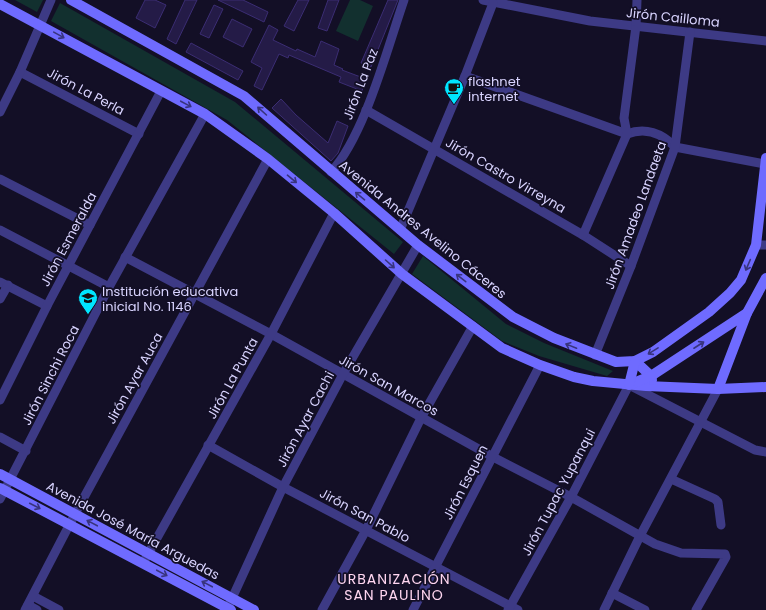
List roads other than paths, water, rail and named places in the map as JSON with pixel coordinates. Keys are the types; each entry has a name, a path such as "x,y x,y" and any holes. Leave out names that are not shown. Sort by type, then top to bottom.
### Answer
{"main road":[{"name":"Avenida Andres Avelino Cáceres","path":"71,0 244,96 418,245 513,317 554,338 595,355 616,362 635,361"},
{"path":"0,5 205,114 268,159 334,213 402,274 502,348 540,365 574,377 629,385 652,381 718,389 766,387"},
{"path":"629,385 635,361 686,329 730,293 741,280 761,245 766,161"},
{"path":"718,389 746,313 766,278"},
{"path":"652,381 746,313"},
{"path":"635,361 652,381"},
{"name":"Avenida José María Arguedas","path":"0,474 254,610"},
{"name":"Avenida José María Arguedas","path":"2,493 71,524 228,609"}],"street":[{"path":"0,112 41,26 51,0"},
{"name":"Jirón La Paz","path":"331,172 343,157 366,110 404,0"},
{"name":"Jirón Cailloma","path":"483,0 590,21 766,41"},
{"path":"583,235 627,134 624,118 636,26 637,0"},
{"path":"400,230 433,148 465,76 493,3"},
{"name":"Jirón Amadeo Landaeta","path":"595,355 631,266 675,147 690,32"},
{"name":"Jirón La Perla","path":"20,72 139,134"},
{"path":"465,76 627,134 642,131 657,133 666,138 675,147 766,161"},
{"name":"Jirón Esmeralda","path":"0,400 4,385 69,266 161,91"},
{"name":"Jirón Castro Virreyna","path":"366,110 583,235 631,266"},
{"name":"Jirón Sinchi Roca","path":"2,493 11,480 125,257 205,114"},
{"name":"Jirón Ayar Auca","path":"27,608 75,514 268,159"},
{"path":"0,179 90,226"},
{"name":"Jirón La Punta","path":"143,563 271,334 334,213"},
{"path":"0,230 109,287"},
{"name":"Jirón Ayar Cachi","path":"228,609 232,597 283,487 343,374 418,245"},
{"name":"Jirón San Marcos","path":"125,257 271,334 492,457 571,497 640,536 681,553 724,553 726,555 696,610"},
{"path":"0,300 4,284 47,306"},
{"path":"322,610 366,530 421,418 473,326"},
{"name":"Jirón Esquen","path":"413,610 540,365"},
{"path":"629,385 755,450 766,452"},
{"name":"Jirón Tupac Yupanqui","path":"512,609 629,385"},
{"path":"604,610 640,536 718,389"},
{"path":"0,437 26,451"},
{"name":"Jirón San Pablo","path":"208,445 283,487 512,609"},
{"path":"671,479 715,499 718,502 721,525"},
{"path":"612,593 645,610"},
{"path":"33,596 59,610"},
{"path":"27,608 37,610"}],"place":[{"name":"flashnet internet","path":"454,105"},
{"name":"Institución educativa inicial No. 1146","path":"88,315"}],"district":[{"name":"URBANIZACIÓN SAN PAULINO","path":"394,588"}]}
